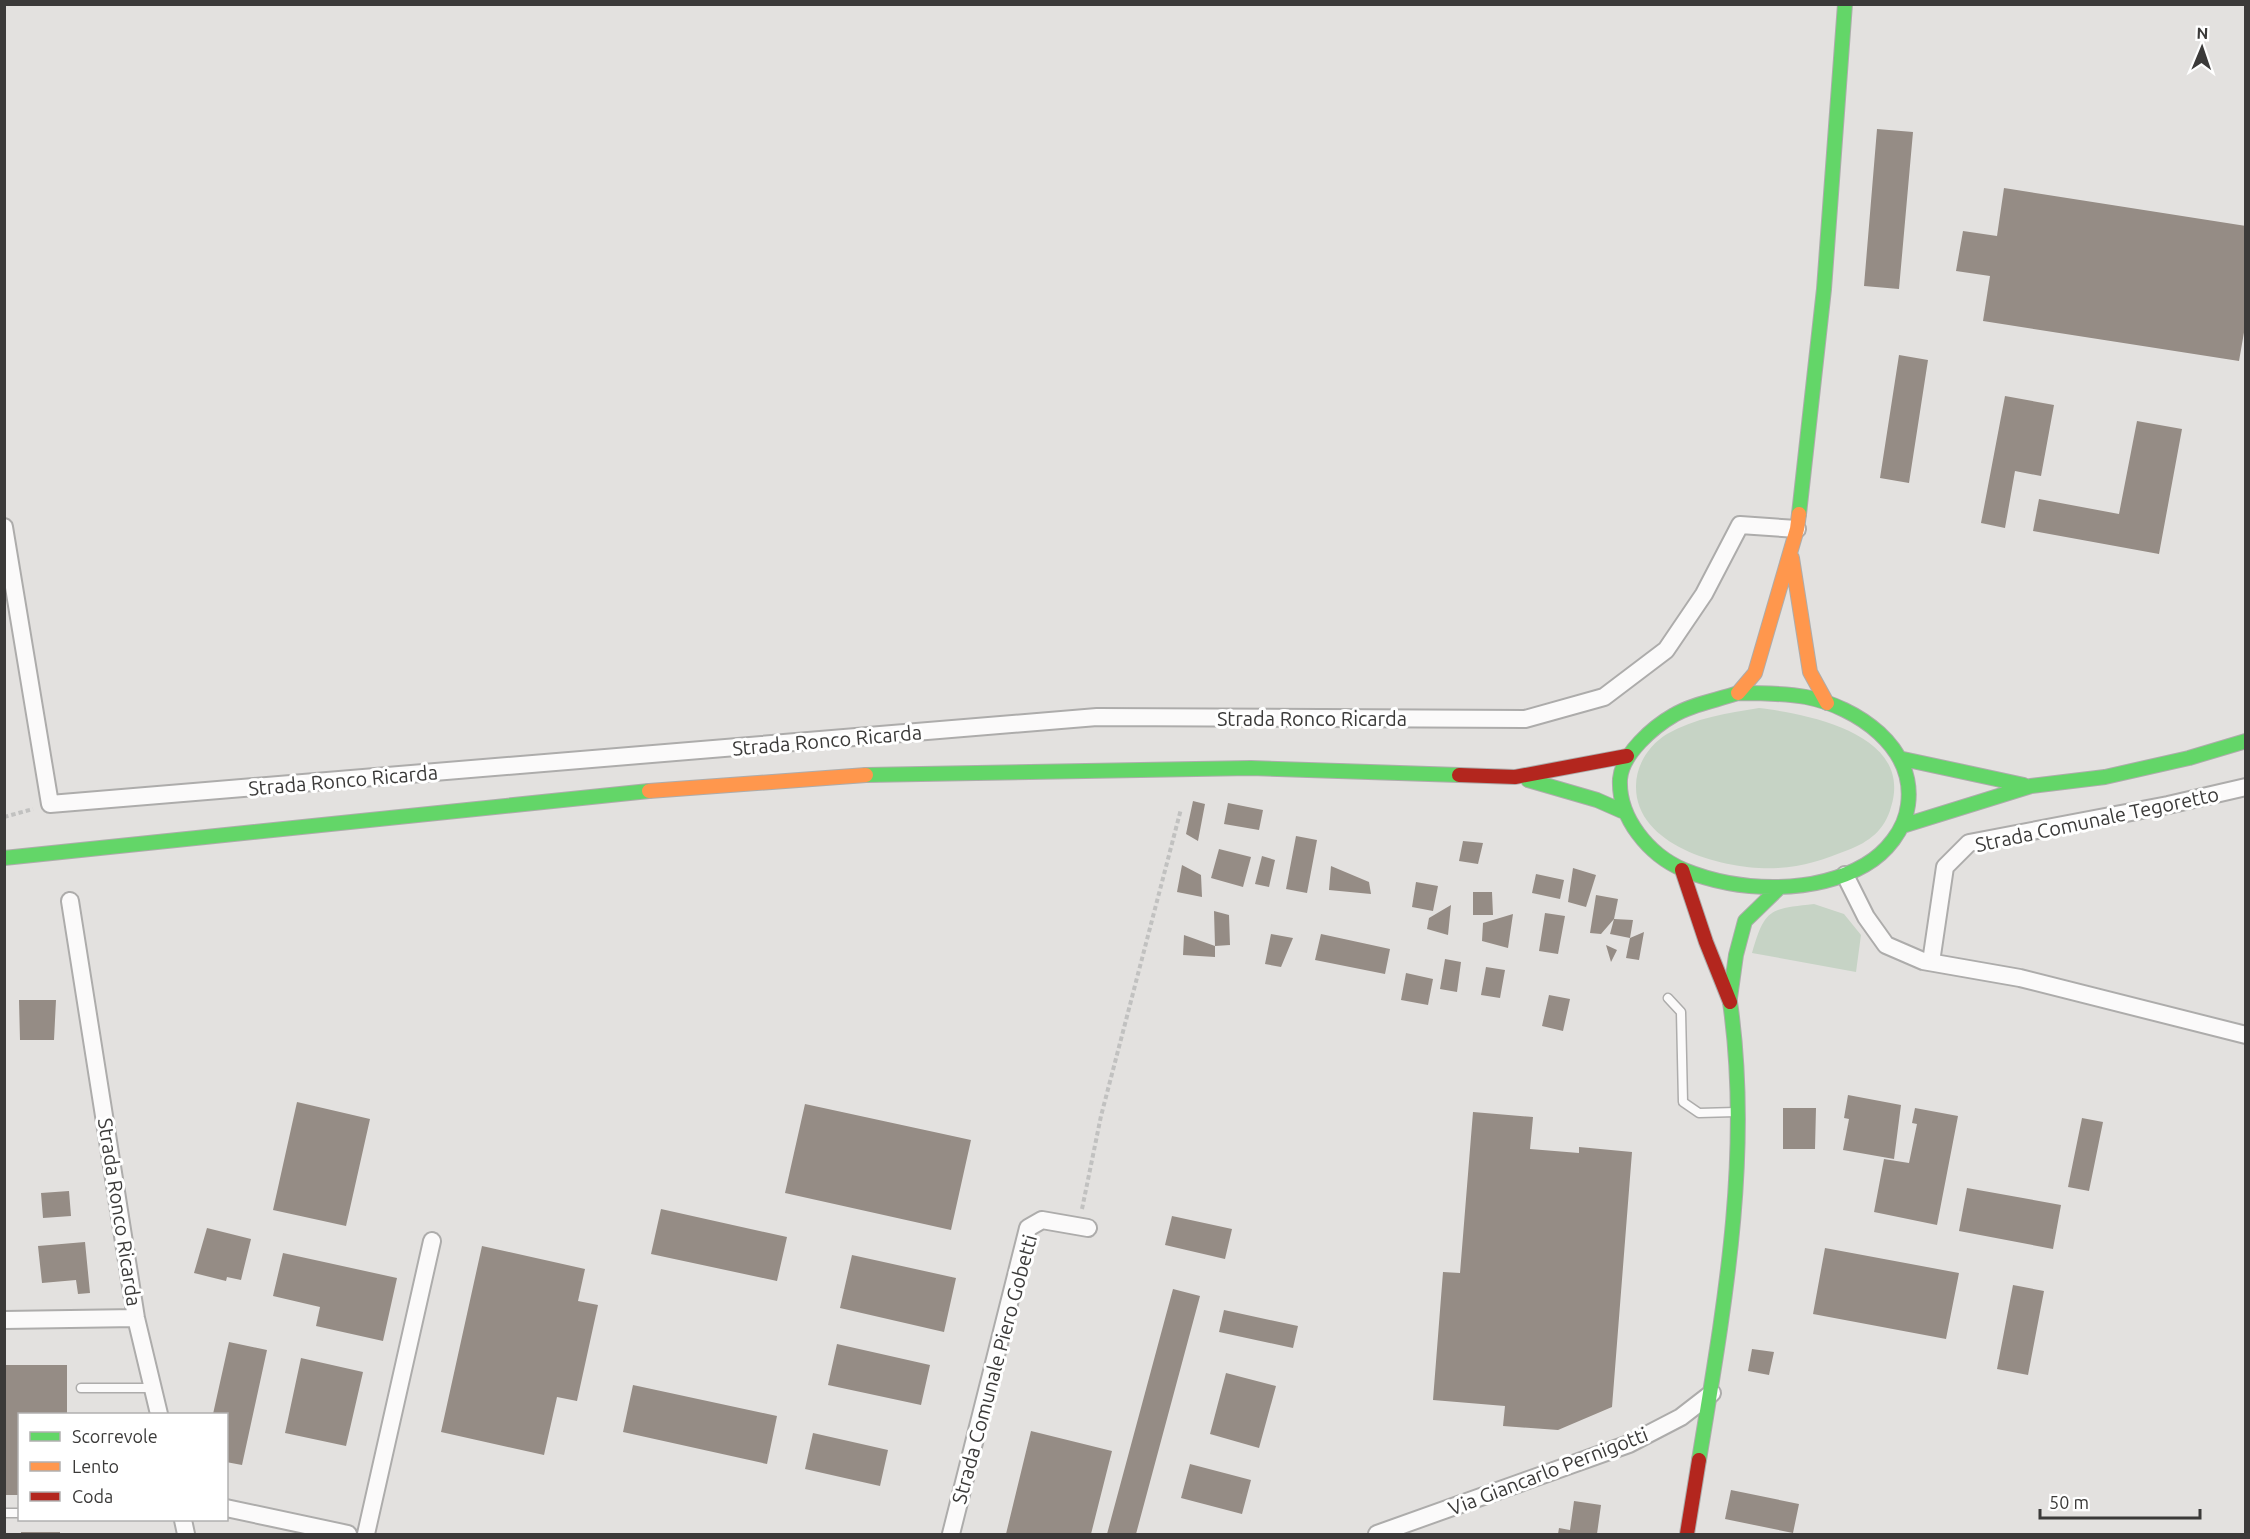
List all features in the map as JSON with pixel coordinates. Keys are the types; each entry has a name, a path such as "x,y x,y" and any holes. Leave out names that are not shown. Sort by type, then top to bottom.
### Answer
{"main road":[{"path":"1738,693 1755,673 1797,529 1824,289 1845,4"},
{"path":"1791,550 1810,672 1827,703"},
{"path":"1738,693 1782,694 1827,703 1864,722 1888,742 1903,759 1910,780 1909,804 1902,826 1889,846 1869,863 1845,875 1815,883 1780,887 1743,886 1711,881 1682,870 1652,851 1634,833 1622,812 1620,777 1627,756 1644,734 1668,716 1704,700 1738,693"},
{"path":"1902,826 1937,813 2031,786 2105,777 2189,758 2246,741"},
{"path":"4,858 701,786 888,774 1251,768 1515,777 1558,771 1627,756"},
{"path":"1903,759 1940,769 2031,786"},
{"path":"1515,777 1597,800 1622,812"},
{"path":"1682,870 1706,942 1730,1001 1738,1057 1739,1112 1735,1202 1727,1290 1712,1393 1687,1534"},
{"path":"1730,1001 1736,955 1746,921 1780,887"}],"street":[{"name":"Strada Ronco Ricarda","path":"50,804 1097,717 1525,719 1604,697 1666,650 1704,594 1740,525 1797,529"},
{"path":"4,527 50,804"},
{"name":"Strada Comunale Tegoretto","path":"1931,962 1945,867 1969,843 2168,806 2246,787"},
{"path":"1845,875 1866,917 1886,945 1931,962 2020,978 2246,1035"},
{"name":"Strada Ronco Ricarda","path":"70,901 136,1318 159,1413"},
{"name":"Strada Comunale Piero Gobetti","path":"951,1534 1028,1228 1042,1220 1083,1227"},
{"path":"366,1534 432,1240"},
{"path":"4,1320 136,1318"},
{"name":"Via Giancarlo Pernigotti","path":"1377,1534 1629,1444 1681,1417 1712,1393"},
{"path":"228,1508 348,1534"}],"lane":[{"path":"1668,998 1680,1012 1683,1102 1699,1113 1739,1112"},
{"path":"81,1388 153,1388"}],"path":[{"path":"4,816 50,804"},
{"path":"1083,1227 1101,1116 1181,809"}],"green space":[{"path":"1759,708 1828,723 1852,732 1872,745 1887,762 1894,782 1891,807 1885,822 1875,834 1856,847 1814,862 1778,868 1758,868 1711,860 1688,851 1668,840 1651,825 1640,807 1636,786 1638,771 1649,750 1660,739 1678,728 1723,714"},
{"path":"1814,904 1844,914 1861,935 1856,972 1752,953 1761,927 1771,914 1788,907"}],"building":[{"path":"1877,129 1913,132 1899,289 1864,286"},
{"path":"2004,188 2246,226 2246,321 2239,361 1983,321 1990,276 1956,271 1963,231 1997,236"},
{"path":"1899,355 1928,360 1909,483 1880,478"},
{"path":"2005,396 2054,405 2041,476 2015,471 2005,528 1981,523"},
{"path":"2137,421 2182,429 2159,554 2033,531 2039,499 2119,514"},
{"path":"1193,801 1205,804 1198,841 1186,834"},
{"path":"1228,803 1263,810 1259,830 1224,824"},
{"path":"1296,836 1317,840 1307,893 1286,889"},
{"path":"1463,841 1483,843 1478,864 1459,861"},
{"path":"1219,849 1251,857 1243,887 1211,878"},
{"path":"1262,856 1275,860 1269,887 1255,884"},
{"path":"1182,865 1201,875 1202,897 1177,892"},
{"path":"1331,866 1369,882 1371,894 1329,890"},
{"path":"1573,868 1596,875 1586,907 1568,902"},
{"path":"1536,874 1564,880 1560,899 1532,893"},
{"path":"1416,882 1438,886 1433,911 1412,907"},
{"path":"1473,892 1492,892 1493,915 1473,915"},
{"path":"1596,895 1618,899 1614,919 1601,934 1590,933"},
{"path":"1451,905 1448,935 1427,929 1429,918"},
{"path":"1214,911 1229,915 1230,945 1215,946"},
{"path":"1545,913 1565,916 1558,954 1539,951"},
{"path":"1513,914 1508,948 1482,941 1483,923"},
{"path":"1614,919 1633,920 1630,938 1610,934"},
{"path":"1644,932 1639,960 1626,958 1630,938"},
{"path":"1271,934 1293,938 1281,967 1265,964"},
{"path":"1321,934 1390,949 1385,974 1315,960"},
{"path":"1184,935 1215,946 1215,957 1183,955"},
{"path":"1606,945 1617,950 1611,962"},
{"path":"1445,959 1461,962 1457,992 1440,989"},
{"path":"1486,967 1505,970 1500,998 1481,995"},
{"path":"1406,973 1433,979 1428,1005 1401,1000"},
{"path":"1549,995 1570,999 1563,1031 1542,1026"},
{"path":"19,1000 56,1000 54,1040 20,1040"},
{"path":"1848,1095 1901,1105 1894,1159 1843,1150 1849,1119 1844,1118"},
{"path":"297,1102 370,1119 346,1226 273,1210"},
{"path":"805,1104 971,1140 951,1230 785,1193"},
{"path":"1783,1108 1816,1108 1815,1149 1783,1149"},
{"path":"1915,1108 1958,1116 1937,1225 1874,1212 1884,1159 1909,1163 1917,1124 1912,1123"},
{"path":"1473,1112 1533,1117 1530,1149 1579,1153 1579,1147 1632,1152 1612,1407 1558,1430 1503,1426 1505,1406 1433,1400 1443,1272 1460,1273"},
{"path":"2082,1118 2103,1122 2089,1191 2068,1187"},
{"path":"1967,1188 2061,1205 2053,1249 1959,1231"},
{"path":"69,1191 71,1216 43,1218 41,1193"},
{"path":"661,1209 787,1237 777,1281 651,1254"},
{"path":"1172,1216 1232,1229 1225,1259 1165,1245"},
{"path":"207,1228 251,1239 241,1280 227,1277 226,1281 194,1273"},
{"path":"85,1242 90,1293 78,1294 76,1280 42,1283 38,1246"},
{"path":"482,1246 585,1269 578,1301 598,1305 577,1401 557,1397 544,1455 441,1432"},
{"path":"1825,1248 1959,1273 1946,1339 1813,1314"},
{"path":"283,1253 397,1278 383,1341 316,1326 320,1307 273,1296"},
{"path":"852,1255 956,1278 944,1332 840,1308"},
{"path":"2013,1285 2044,1291 2028,1375 1997,1369"},
{"path":"1173,1289 1200,1296 1136,1534 1107,1534"},
{"path":"1224,1310 1298,1326 1293,1348 1219,1332"},
{"path":"229,1342 267,1350 242,1465 228,1462 228,1413 213,1413"},
{"path":"837,1344 930,1365 921,1405 828,1385"},
{"path":"1752,1349 1774,1352 1769,1375 1748,1371"},
{"path":"301,1358 363,1372 346,1446 285,1433"},
{"path":"4,1365 67,1365 67,1413 18,1413 18,1495 4,1495"},
{"path":"1226,1373 1276,1386 1259,1448 1210,1434"},
{"path":"633,1385 777,1416 767,1464 623,1432"},
{"path":"1031,1431 1112,1451 1091,1534 1006,1534"},
{"path":"813,1433 888,1450 880,1486 805,1469"},
{"path":"1190,1464 1251,1480 1242,1514 1181,1498"},
{"path":"1731,1490 1799,1504 1793,1533 1725,1519"},
{"path":"1574,1501 1601,1505 1597,1534 1558,1534 1559,1528 1570,1530"},
{"path":"21,1532 60,1532 60,1534 21,1534"}],"traffic: fast":[{"path":"1799,514 1824,289 1845,4"},
{"path":"1738,693 1789,695 1825,702 1863,720 1893,748 1903,765 1908,784 1908,805 1899,832 1873,860 1845,875 1822,882 1799,886 1751,886 1728,883 1684,870 1659,855 1638,834 1624,808 1621,793 1622,770 1632,751 1648,734 1681,711 1738,693"},
{"path":"1902,826 2031,786 2105,777 2189,758 2246,741"},
{"path":"1903,759 2024,785"},
{"path":"866,775 1251,768 1459,775"},
{"path":"1528,780 1597,800 1622,811"},
{"path":"4,858 649,791"},
{"path":"1730,998 1736,955 1745,921 1780,887"},
{"path":"1699,1460 1726,1289 1736,1174 1738,1117 1736,1059 1730,1002"}],"traffic: slow":[{"path":"1738,693 1755,673 1797,529 1799,514"},
{"path":"1792,558 1810,672 1827,703"},
{"path":"649,791 866,775"}],"traffic: jam":[{"path":"1459,775 1515,777 1627,756"},
{"path":"1682,870 1706,942 1730,1002"},
{"path":"1687,1534 1699,1460"}]}
